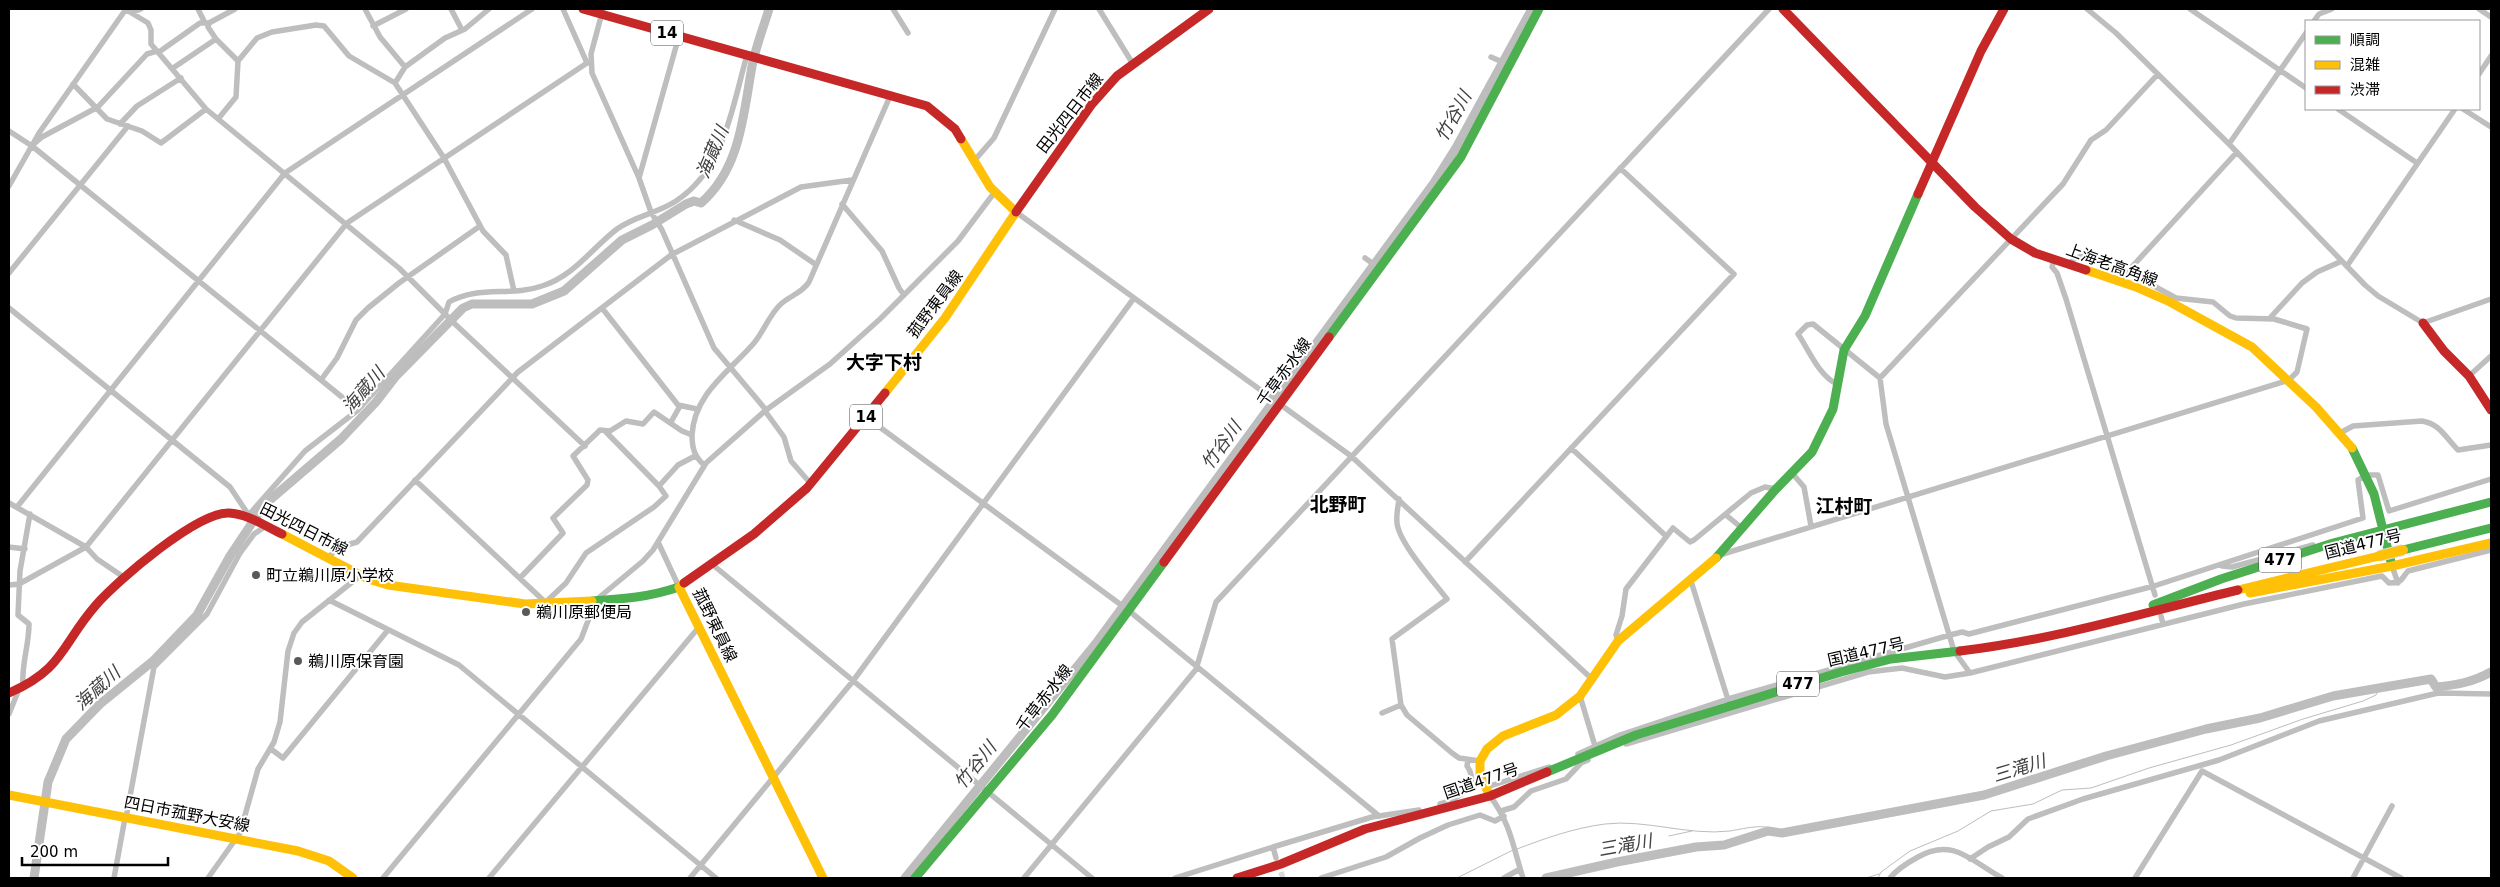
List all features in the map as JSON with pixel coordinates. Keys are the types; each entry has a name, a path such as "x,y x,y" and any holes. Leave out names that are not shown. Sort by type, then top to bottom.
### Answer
{"main road":[{"name":"14","path":"583,9 602,12 679,36 891,94 927,106 955,129 994,193 1016,212"},
{"name":"田光四日市線","path":"1016,212 1092,104 1118,76 1209,9"},
{"name":"千草赤水線","path":"915,878 1052,715 1378,267 1461,157 1539,9"},
{"name":"上海老高角線","path":"1783,9 1991,223 2011,239 2035,254 2120,281 2170,302 2242,340 2289,380 2352,446 2367,475 2384,530 2392,566"},
{"path":"1487,792 1480,775 1480,761 1487,749 1503,736 1556,715 1580,696 1618,641 1721,554 1776,489 1812,452 1833,409 1844,350 1865,316 1982,51 2004,9"},
{"name":"菰野東員線","path":"823,878 679,588 713,565 765,525 811,484 950,310 1016,212"},
{"path":"2423,323 2444,350 2469,376 2491,410"},
{"name":"477","path":"2074,630 2140,610 2221,579 2333,543 2491,502"},
{"name":"田光四日市線","path":"17,689 47,672 59,659 97,604 125,578 198,522 221,514 248,516 361,575 388,585 502,602 546,604 594,602 655,595 679,588"},
{"name":"国道477号","path":"1237,878 1281,864 1365,829 1487,792 1729,702 1891,659 1994,647 2074,630 2491,528"},
{"name":"477","path":"2113,621 2128,620 2392,566 2491,543"},
{"name":"四日市菰野大安線","path":"9,795 317,856 329,861 353,878"}],"street":[{"path":"9,186 32,146 125,9 134,12 148,23 151,30 150,42 206,109 347,223 408,277 454,323 586,446"},
{"path":"134,12 141,9"},
{"path":"198,9 216,39 238,61"},
{"path":"32,146 42,137 96,108 147,54 158,51 194,26 235,9"},
{"path":"365,9 373,26 405,67"},
{"path":"373,26 406,9"},
{"path":"451,9 462,30"},
{"path":"395,83 405,67 440,41 462,30 489,9"},
{"path":"17,507 284,173 532,9"},
{"path":"563,9 589,63 653,215 662,230 714,348 765,410 786,441 789,457 795,468 811,484"},
{"path":"893,9 908,33"},
{"path":"974,161 994,138 1055,9"},
{"path":"1099,9 1133,64"},
{"path":"1024,878 1198,666 1216,602 1769,9"},
{"path":"2190,9 2305,87"},
{"path":"2315,20 2319,14 2332,9"},
{"path":"2479,9 2491,17"},
{"path":"2089,10 2229,144 2378,296 2423,323 2491,300"},
{"path":"9,585 19,584 86,547 347,223 589,63 602,12"},
{"path":"218,119 236,97 238,61 261,35 322,25 349,56 395,83 444,158 480,226 506,255 514,291"},
{"path":"2229,144 2305,34"},
{"path":"639,178 679,36"},
{"path":"173,68 216,39"},
{"path":"9,308 233,490 248,516 305,450 358,410 446,315 449,302 459,296 477,292 531,289 553,282 580,262 618,228 653,215 689,192 713,164 718,155 749,55"},
{"path":"2480,72 2491,56"},
{"path":"1491,57 1509,65"},
{"path":"1880,378 2063,184 2091,140 2106,130 2158,74"},
{"path":"120,124 137,106 181,78"},
{"path":"73,84 107,119 128,126 163,143 206,109"},
{"path":"704,465 694,456 692,435 697,409 710,390 757,339 779,306 806,288 891,94"},
{"path":"2339,110 2417,163"},
{"path":"2269,320 2302,283 2317,272 2345,263 2454,110"},
{"path":"2465,110 2491,127"},
{"path":"9,273 128,126"},
{"path":"9,131 32,146 358,410"},
{"path":"2120,281 2236,152"},
{"path":"1465,562 1734,274 1620,168"},
{"path":"328,558 338,548 357,542 513,378 671,254 734,220 801,188 852,180"},
{"path":"383,878 581,639 594,602 643,561 658,542 704,465 765,410 830,364 904,295 958,241 994,193"},
{"path":"842,204 882,251 904,295"},
{"path":"1016,212 1352,456 1592,679"},
{"path":"734,220 780,240 816,264"},
{"path":"321,380 337,358 356,320 368,308 480,226"},
{"path":"1721,554 2107,434 2289,380 2297,372 2307,329 2269,320 2236,318 2213,302 2176,298 2128,272 2090,257 2082,256 2074,259 2069,264"},
{"path":"1366,258 1378,267"},
{"path":"2054,260 2052,267 2057,273 2066,299 2154,586 2155,595"},
{"path":"690,878 853,681 1134,298"},
{"path":"602,308 680,406 697,409"},
{"path":"1837,384 1817,366 1798,334 1807,325 1813,324 1880,378 1886,424 1954,651 1970,673"},
{"path":"2469,376 2491,356"},
{"path":"671,422 680,406"},
{"path":"606,432 626,421 643,424 654,412 692,435"},
{"path":"866,417 1116,600 1378,816"},
{"path":"2340,433 2353,426 2422,421 2432,423 2440,428 2458,450 2491,445"},
{"path":"415,480 546,604 566,583 586,553 654,507 666,496 659,486 606,432 600,430 590,437 586,446 573,456 588,480 587,485 553,518 563,533 520,578"},
{"path":"1571,448 1666,536"},
{"path":"659,486 678,465 694,456"},
{"path":"1792,474 1804,487 1811,526"},
{"path":"1523,878 1515,844 1502,813 1487,792 1566,760 1620,735 1950,635 1962,632 1969,634 2154,586 2363,518 2358,480 2367,475 2378,476 2389,511 2491,479"},
{"path":"1618,641 1616,636 1622,616 1626,589 1672,528 1690,542 1751,493 1765,486 1776,489"},
{"path":"1399,499 1398,529 1425,573 1447,599 1392,639 1400,705 1407,715 1452,753 1468,760 1480,761"},
{"path":"9,503 86,547 97,559 125,578"},
{"path":"9,714 27,656 29,624 18,615 19,584 30,514"},
{"path":"1726,515 1744,529"},
{"path":"114,878 154,667 207,614 240,553 254,534 264,525"},
{"path":"658,542 679,588"},
{"path":"2220,566 2232,567 2303,546 2333,543"},
{"path":"9,547 25,549"},
{"path":"1321,878 1386,857 1448,824 1480,816 1495,821 1502,813 1514,807 1531,791 1566,779 1581,763 1626,744 1868,672 1902,668 1945,677 1970,673 2244,604 2382,576 2389,583 2398,583 2405,578 2408,570 2491,550"},
{"path":"713,565 1092,878"},
{"path":"2392,566 2398,583"},
{"path":"208,878 236,839 244,824 258,769 271,748 280,722 290,642 298,626 361,575"},
{"path":"1691,580 1729,702"},
{"path":"329,600 458,665 716,878"},
{"path":"2161,616 2163,624"},
{"path":"489,878 699,627"},
{"path":"271,748 283,758 388,630"},
{"path":"1970,859 1988,847 2009,837 2028,819 2070,803 2219,760 2319,721 2438,692 2491,694"},
{"path":"1580,696 1595,746"},
{"path":"1382,713 1400,705"},
{"path":"1175,878 1378,816 1412,811 1456,800 1462,795 1472,777 1472,773 1467,766 1468,760"},
{"path":"2135,878 2202,772 2401,878"},
{"path":"2354,878 2392,806"},
{"path":"1273,847 1276,858"},
{"path":"1890,878 1911,861 1936,848 1952,849 2002,878"},
{"path":"1504,878 1520,870"}],"waterway":[{"name":"海蔵川","path":"34,878 48,782 66,739 100,704 153,661 197,615 230,556 264,505 341,439 376,402 396,376 463,308 472,304 532,304 564,291 622,240 652,225 686,204 694,201 701,203 714,190 724,175 737,143 742,125 752,64 769,9"},
{"name":"竹谷川","path":"905,878 1097,642 1434,183 1456,148 1532,9"},
{"name":"三滝川","path":"1546,878 1696,847 1724,845 1768,831 1782,833 1984,795 2106,756 2206,729 2260,718 2333,696 2431,679 2436,687 2451,685 2471,681 2491,672"},
{"path":"1878,878 1881,872 1910,851 1958,831 1991,811 2033,804 2062,790 2091,788 2149,768 2231,745 2303,719 2363,701 2376,695 2380,688"},
{"path":"1517,849 1571,831 1620,823 1714,832 1764,827 1782,833"},
{"path":"1669,836 1692,831"},
{"path":"1457,878 1513,850"},
{"path":"1866,878 1879,874"}],"tunnel":[{"path":"1278,864 1283,878"}],"traffic: fast":[{"path":"1329,337 1461,157 1539,9"},
{"path":"1716,558 1776,489 1812,452 1833,409 1844,350 1865,316 1918,194"},
{"path":"2352,448 2374,494 2392,566"},
{"path":"2153,605 2221,579 2333,543 2491,502"},
{"path":"2403,550 2491,528"},
{"path":"915,878 1052,715 1164,562"},
{"path":"592,601 647,595 679,587"},
{"path":"1547,772 1636,735 1841,672 1891,659 1960,651"}],"traffic: slow":[{"path":"885,393 945,318 1016,212 990,187 961,139"},
{"path":"2086,270 2136,287 2170,302 2252,347 2316,407 2352,448"},
{"path":"282,534 368,579 388,585 525,604 592,601"},
{"path":"2250,593 2392,566 2491,543"},
{"path":"2379,556 2403,550"},
{"path":"2238,590 2379,556"},
{"path":"1490,796 1480,775 1480,761 1487,749 1503,736 1556,715 1580,696 1618,641 1716,558"},
{"path":"684,583 679,587 823,878"},
{"path":"9,795 298,851 329,861 353,878"}],"traffic: jam":[{"path":"583,9 927,106 955,129 961,139"},
{"path":"1016,212 1092,104 1117,76 1209,9"},
{"path":"1783,9 1975,207 2011,239 2035,253 2086,270"},
{"path":"1918,194 1981,51 2004,9"},
{"path":"2423,323 2444,351 2469,376 2491,410"},
{"path":"1164,562 1329,337"},
{"path":"684,583 754,534 807,488 885,393"},
{"path":"9,693 41,675 60,655 84,619 122,580 159,549 198,523 229,513 250,518 282,534"},
{"path":"1960,651 2065,633 2238,590"},
{"path":"1237,878 1281,864 1365,829 1490,796 1547,772"}],"place":[{"name":"町立鵜川原小学校","path":"256,575"},
{"name":"鵜川原郵便局","path":"526,612"},
{"name":"鵜川原保育園","path":"298,661"}],"district":[{"name":"大字下村","path":"884,362"},
{"name":"北野町","path":"1338,504"},
{"name":"江村町","path":"1844,506"}]}
